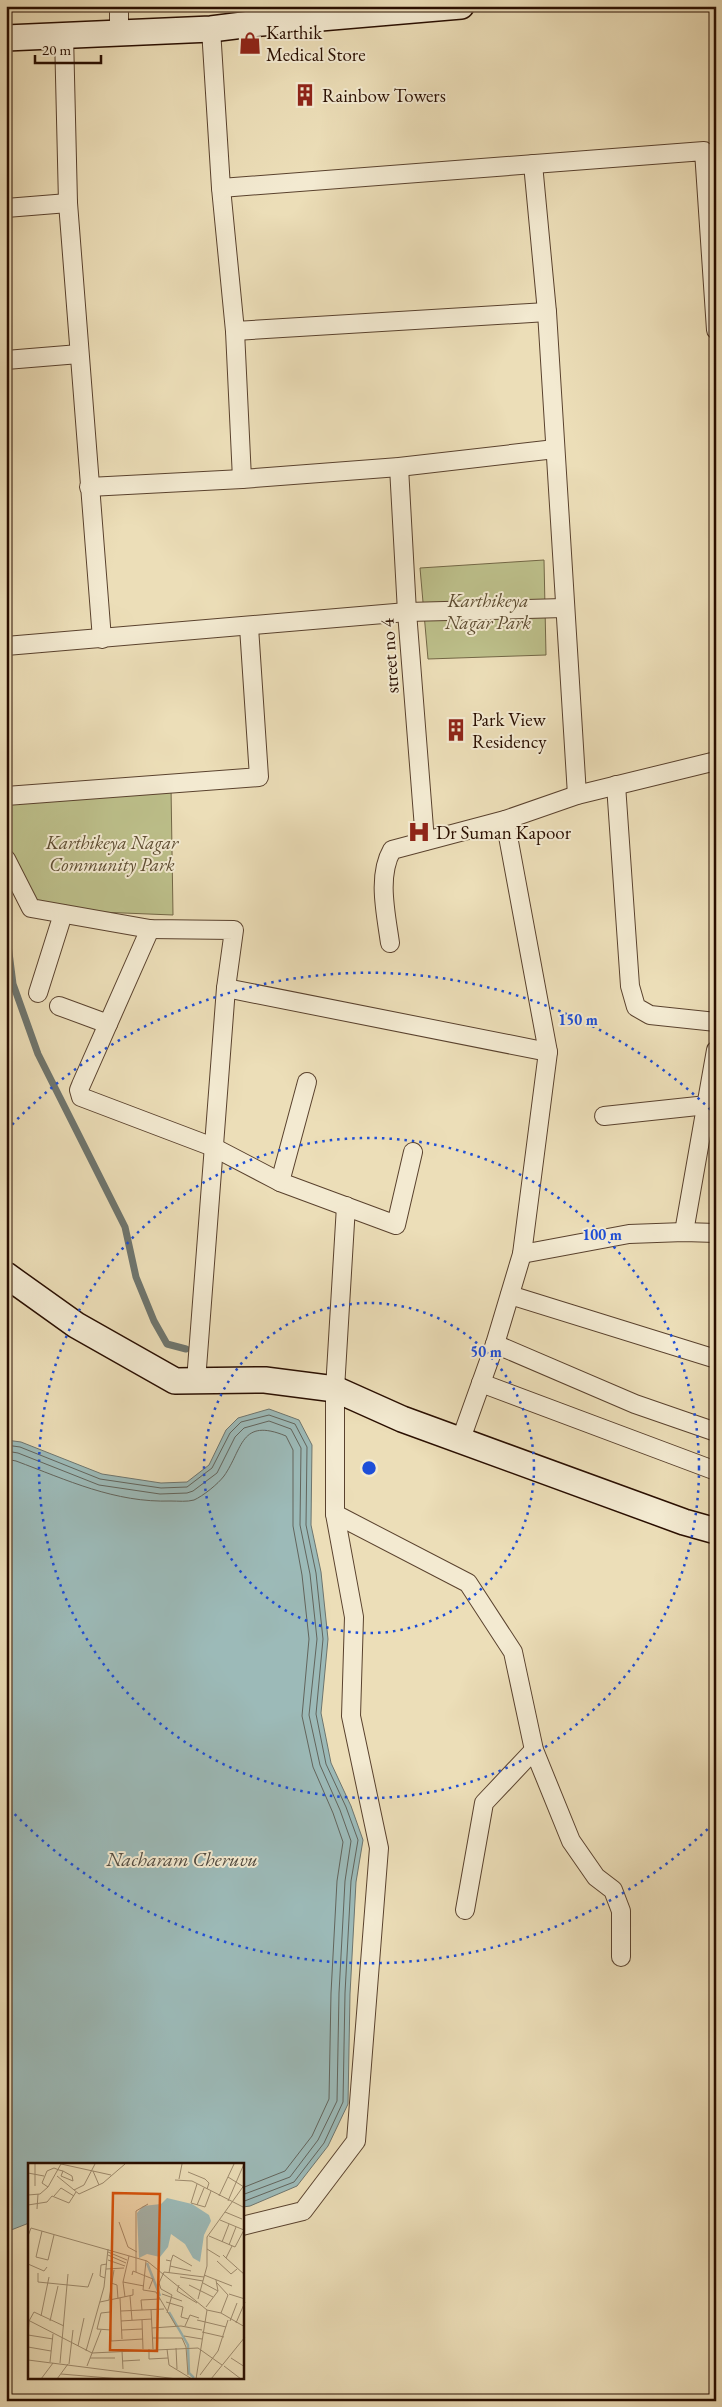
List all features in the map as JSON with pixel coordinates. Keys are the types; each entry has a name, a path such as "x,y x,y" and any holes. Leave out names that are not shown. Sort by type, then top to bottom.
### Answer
{"street":[{"path":"119,6 119,33"},
{"path":"6,38 211,29 461,6"},
{"path":"211,29 221,188 235,331 242,479"},
{"path":"64,35 68,203 102,639"},
{"path":"221,188 704,151 716,330"},
{"path":"533,164 547,312 564,608 578,795"},
{"path":"6,208 68,203"},
{"path":"235,331 547,312"},
{"path":"6,360 79,354"},
{"path":"89,487 242,479 400,467 555,449"},
{"name":"street no 4","path":"400,467 407,612 425,841"},
{"path":"6,646 407,612 564,608"},
{"path":"6,796 259,777 249,626"},
{"path":"390,943 385,902 385,863 392,850 505,820 578,795 716,761"},
{"path":"616,785 630,986 636,1007 650,1015 716,1022"},
{"path":"461,1439 495,1344 522,1254 548,1052 505,820"},
{"path":"6,859 31,908 150,929 234,930 226,988 196,1381"},
{"path":"38,993 63,914"},
{"path":"150,929 81,1085 79,1090 81,1097 214,1146 280,1182 396,1225 412,1152"},
{"path":"226,988 548,1052"},
{"path":"59,1006 108,1024"},
{"path":"684,1232 716,1050"},
{"path":"280,1182 307,1082"},
{"path":"604,1116 707,1105"},
{"path":"244,2226 303,2212 356,2142 379,1848 352,1716 354,1617 335,1514 335,1389 346,1206"},
{"path":"522,1254 629,1234 716,1233"},
{"path":"6,1276 76,1325 175,1381 265,1380 335,1389 402,1419 684,1522 716,1531"},
{"path":"510,1295 716,1358"},
{"path":"495,1344 635,1404 716,1432"},
{"path":"481,1383 716,1471"},
{"path":"335,1514 468,1583 513,1652 534,1750 571,1841 596,1877 613,1890 621,1911 621,1957"},
{"path":"465,1910 484,1803 534,1750"}],"green space":[{"name":"Karthikeya Nagar Park","path":"544,560 546,655 428,659 420,568"},
{"name":"Karthikeya Nagar Community Park","path":"171,787 173,915 99,912 35,905 6,841 6,801"}],"water":[{"name":"Nacharam Cheruvu","path":"269,1409 299,1420 312,1445 311,1525 321,1572 328,1639 321,1713 331,1763 351,1806 363,1840 356,1882 350,1994 348,2104 328,2146 297,2186 250,2206 244,2207 244,2163 28,2163 28,2223 6,2232 6,1440 21,1442 102,1474 161,1483 187,1482 209,1465 226,1430 238,1418"}],"waterway":[{"path":"6,929 13,984 38,1054 125,1227 136,1277 154,1321 167,1344 186,1349"}],"place":[{"name":"Karthik Medical Store","path":"250,43"},
{"name":"Rainbow Towers","path":"305,95"},
{"name":"Park View Residency","path":"456,730"},
{"name":"Dr Suman Kapoor","path":"419,832"}]}
